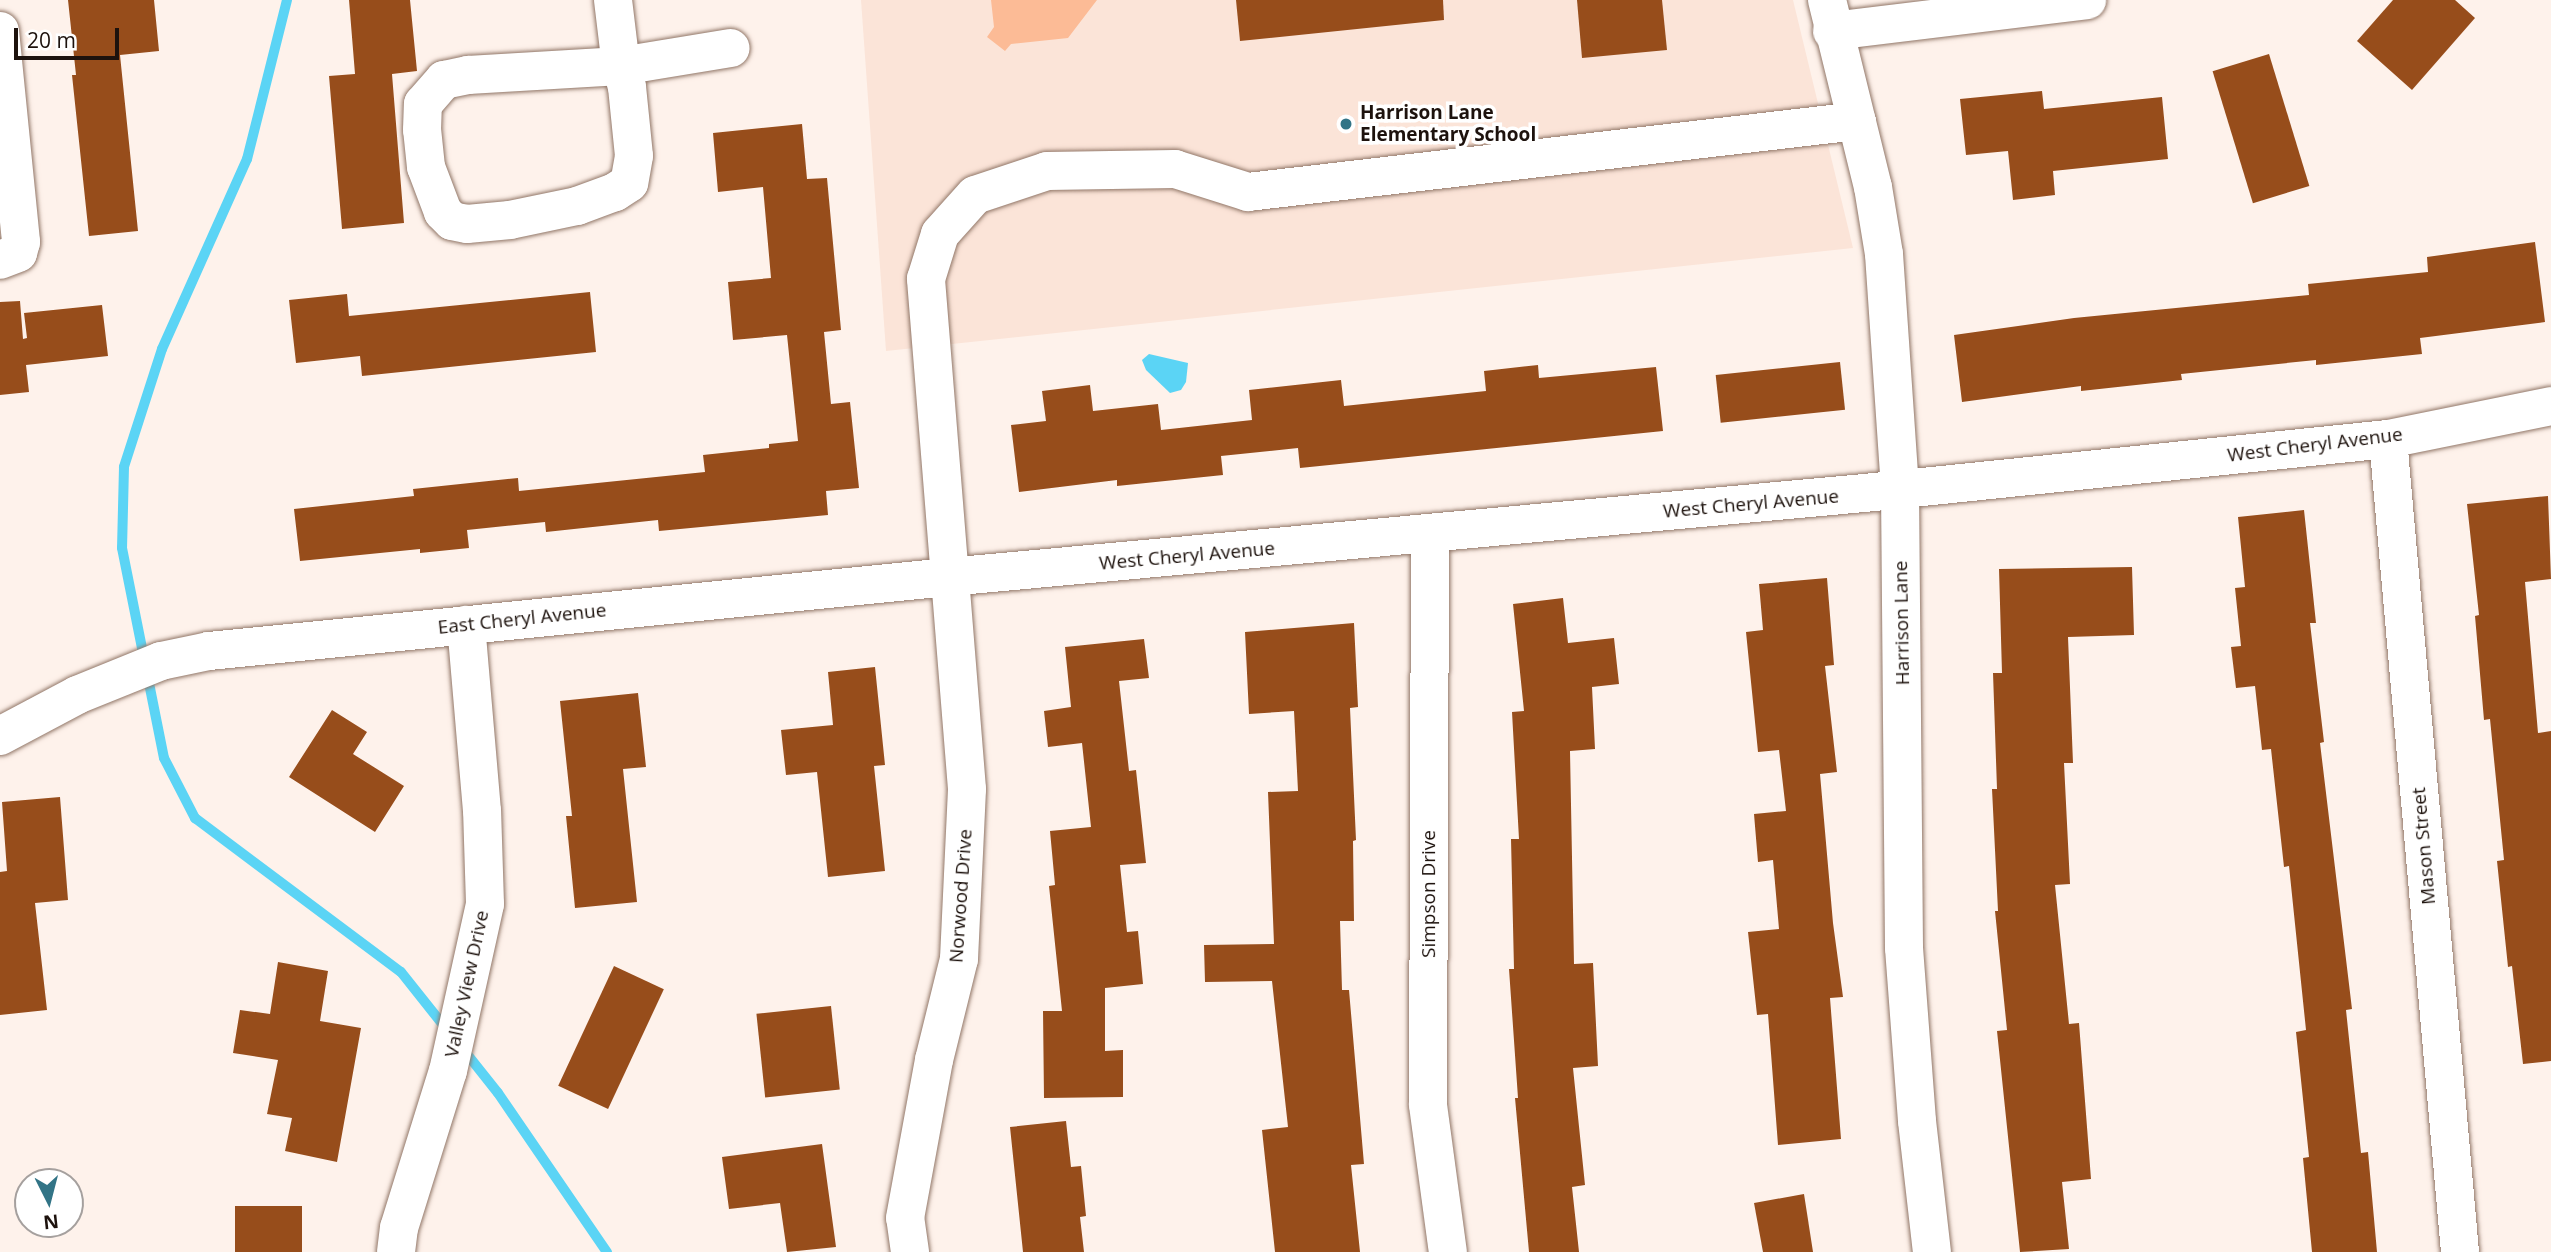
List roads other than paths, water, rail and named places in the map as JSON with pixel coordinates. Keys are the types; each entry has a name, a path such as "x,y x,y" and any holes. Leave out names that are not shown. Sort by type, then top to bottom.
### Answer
{"street":[{"path":"613,0 621,66 627,87 634,156 629,183 614,192 577,206 510,220 467,225 452,221 443,212 426,167 422,130 423,104 444,79 468,75 621,66 731,48"},
{"path":"1829,16 2087,0"},
{"name":"Harrison Lane","path":"1829,16 1873,187 1884,254 1900,489 1904,948 1917,1121 1932,1252"},
{"path":"0,32 21,242 18,253 0,260"},
{"name":"Norwood Drive","path":"910,1252 905,1218 934,1060 959,959 967,789 926,279 940,234 975,195 1047,171 1175,169 1248,192 1857,121"},
{"name":"West Cheryl Avenue","path":"948,577 1900,489 2388,439 2551,406"},
{"name":"Mason Street","path":"2388,439 2460,1252"},
{"name":"Simpson Drive","path":"1430,534 1428,1105 1448,1252"},
{"name":"East Cheryl Avenue","path":"0,736 111,682 161,662 209,651 948,577"},
{"name":"Valley View Drive","path":"396,1252 398,1228 448,1071 467,996 485,904 482,811 466,625"}],"water":[{"path":"1149,354 1188,363 1186,382 1181,390 1170,393 1146,370 1142,360"}],"waterway":[{"path":"287,0 247,159 162,349 124,467 122,548 164,758 195,818 401,972 448,1031"},
{"path":"463,1049 498,1093 607,1252"}],"place":[{"name":"Harrison Lane Elementary School","path":"1346,124"}]}
